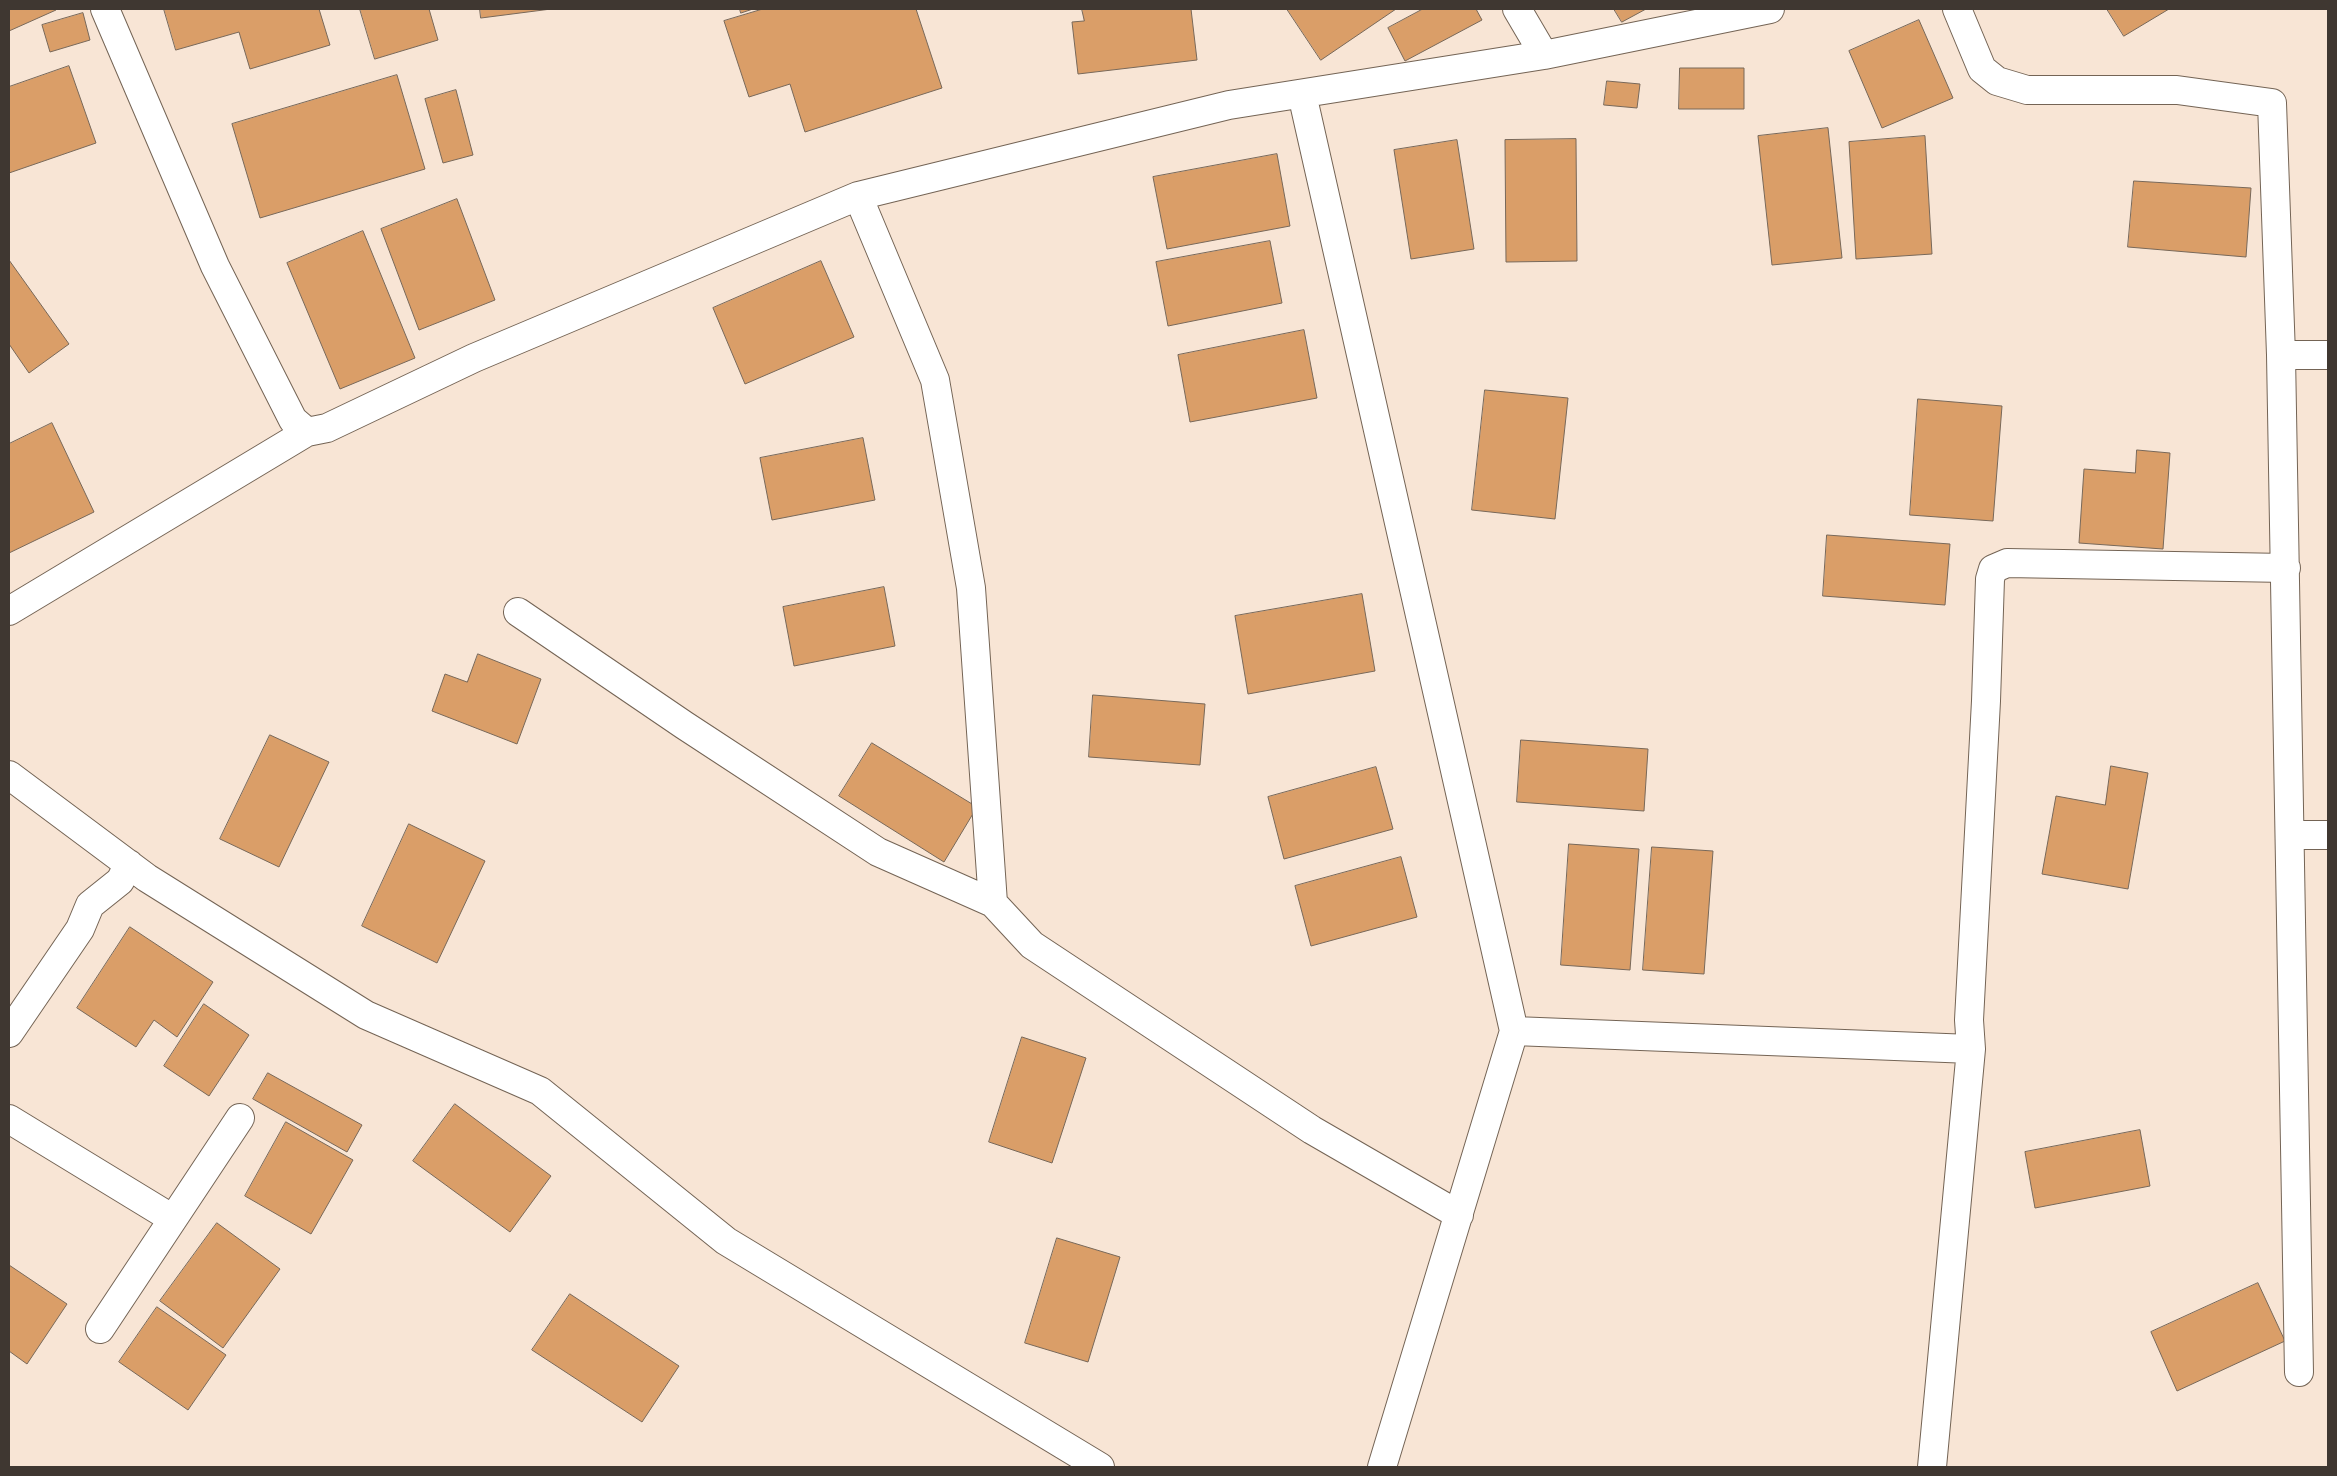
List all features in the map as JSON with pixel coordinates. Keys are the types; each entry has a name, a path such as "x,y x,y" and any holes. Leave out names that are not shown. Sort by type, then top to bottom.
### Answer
{"street":[{"path":"105,9 215,266 293,420 307,432"},
{"path":"1517,9 1544,55"},
{"path":"9,611 307,432 327,428 474,358 858,196 1229,105 1544,55 1770,9"},
{"path":"1957,9 1982,69 1997,81 2027,90 2177,90 2272,103 2286,568 2299,1372"},
{"path":"1302,94 1514,1031 1382,1467"},
{"path":"858,196 935,380 971,588 994,903"},
{"path":"2281,355 2328,355"},
{"path":"1932,1467 1971,1049 1969,1020 1986,701 1990,579 1993,569 2006,563 2286,568"},
{"path":"518,612 684,725 878,852 994,903 1032,945 1312,1130 1459,1215"},
{"path":"9,775 129,864 366,1015 540,1090 726,1241 1100,1467"},
{"path":"2291,835 2328,835"},
{"path":"9,1033 80,929 90,905 120,881 129,864"},
{"path":"1514,1031 1971,1049"},
{"path":"100,1329 240,1118"},
{"path":"9,1119 172,1220"}],"building":[{"path":"9,9 56,9 56,10 9,31"},
{"path":"164,9 319,9 330,45 250,69 239,32 176,50"},
{"path":"360,9 429,9 438,40 375,59"},
{"path":"480,9 551,9 481,18"},
{"path":"740,9 753,9 741,13"},
{"path":"763,9 916,9 942,88 805,132 790,84 749,97 724,21"},
{"path":"1082,9 1191,9 1197,60 1078,74 1072,22 1084,21"},
{"path":"1287,9 1396,9 1321,60"},
{"path":"1423,9 1476,9 1482,20 1405,61 1388,28"},
{"path":"1614,9 1646,9 1622,22"},
{"path":"2107,9 2169,9 2124,36"},
{"path":"83,13 90,40 50,52 42,25"},
{"path":"1919,20 1953,98 1882,128 1849,51"},
{"path":"69,66 96,143 9,173 9,87"},
{"path":"1680,68 1744,68 1744,109 1679,109"},
{"path":"397,75 425,169 260,218 232,124"},
{"path":"1607,81 1640,84 1637,108 1604,105"},
{"path":"456,90 473,155 443,163 425,99"},
{"path":"1828,128 1842,258 1772,265 1758,136"},
{"path":"1925,136 1932,254 1856,259 1849,142"},
{"path":"1576,139 1577,261 1506,262 1505,140"},
{"path":"1457,140 1474,249 1411,259 1394,150"},
{"path":"1277,154 1290,226 1167,249 1153,177"},
{"path":"2134,181 2251,188 2246,257 2128,247"},
{"path":"457,199 495,300 419,330 381,229"},
{"path":"363,231 415,358 340,389 287,263"},
{"path":"1270,241 1282,303 1168,326 1156,262"},
{"path":"9,260 69,344 29,373 9,344"},
{"path":"821,261 854,337 745,384 713,308"},
{"path":"1304,330 1317,398 1190,422 1178,355"},
{"path":"1485,390 1568,398 1555,519 1472,510"},
{"path":"1918,399 2002,406 1993,521 1910,515"},
{"path":"52,423 94,512 9,553 9,444"},
{"path":"863,438 875,500 772,520 760,458"},
{"path":"2137,450 2170,453 2163,549 2079,543 2084,469 2135,473"},
{"path":"1827,535 1950,544 1945,605 1823,596"},
{"path":"884,587 895,646 794,666 783,607"},
{"path":"1362,594 1375,671 1248,694 1235,616"},
{"path":"478,654 541,679 517,744 432,711 445,674 467,682"},
{"path":"1093,695 1205,704 1200,765 1089,757"},
{"path":"270,735 329,762 279,867 220,839"},
{"path":"1521,740 1648,749 1644,811 1517,802"},
{"path":"872,743 977,807 944,862 839,796"},
{"path":"2111,766 2148,773 2128,889 2042,874 2056,796 2105,805"},
{"path":"1376,767 1393,829 1284,859 1268,797"},
{"path":"409,824 485,861 437,963 362,926"},
{"path":"1569,844 1639,849 1630,970 1561,965"},
{"path":"1652,847 1713,851 1704,974 1643,970"},
{"path":"1401,857 1417,917 1311,946 1295,886"},
{"path":"130,927 213,982 177,1037 154,1020 136,1047 77,1008"},
{"path":"204,1004 249,1035 209,1096 164,1066"},
{"path":"1022,1037 1086,1058 1052,1163 989,1142"},
{"path":"268,1073 362,1125 347,1152 253,1099"},
{"path":"455,1104 551,1176 510,1232 413,1161"},
{"path":"286,1122 353,1160 311,1234 245,1196"},
{"path":"2140,1130 2150,1186 2035,1208 2025,1152"},
{"path":"217,1223 280,1269 223,1348 160,1301"},
{"path":"1057,1238 1120,1257 1088,1362 1025,1343"},
{"path":"9,1265 67,1304 27,1364 9,1351"},
{"path":"2258,1283 2285,1341 2177,1391 2151,1332"},
{"path":"570,1294 679,1366 642,1422 532,1350"},
{"path":"157,1307 226,1355 188,1410 119,1362"}]}
